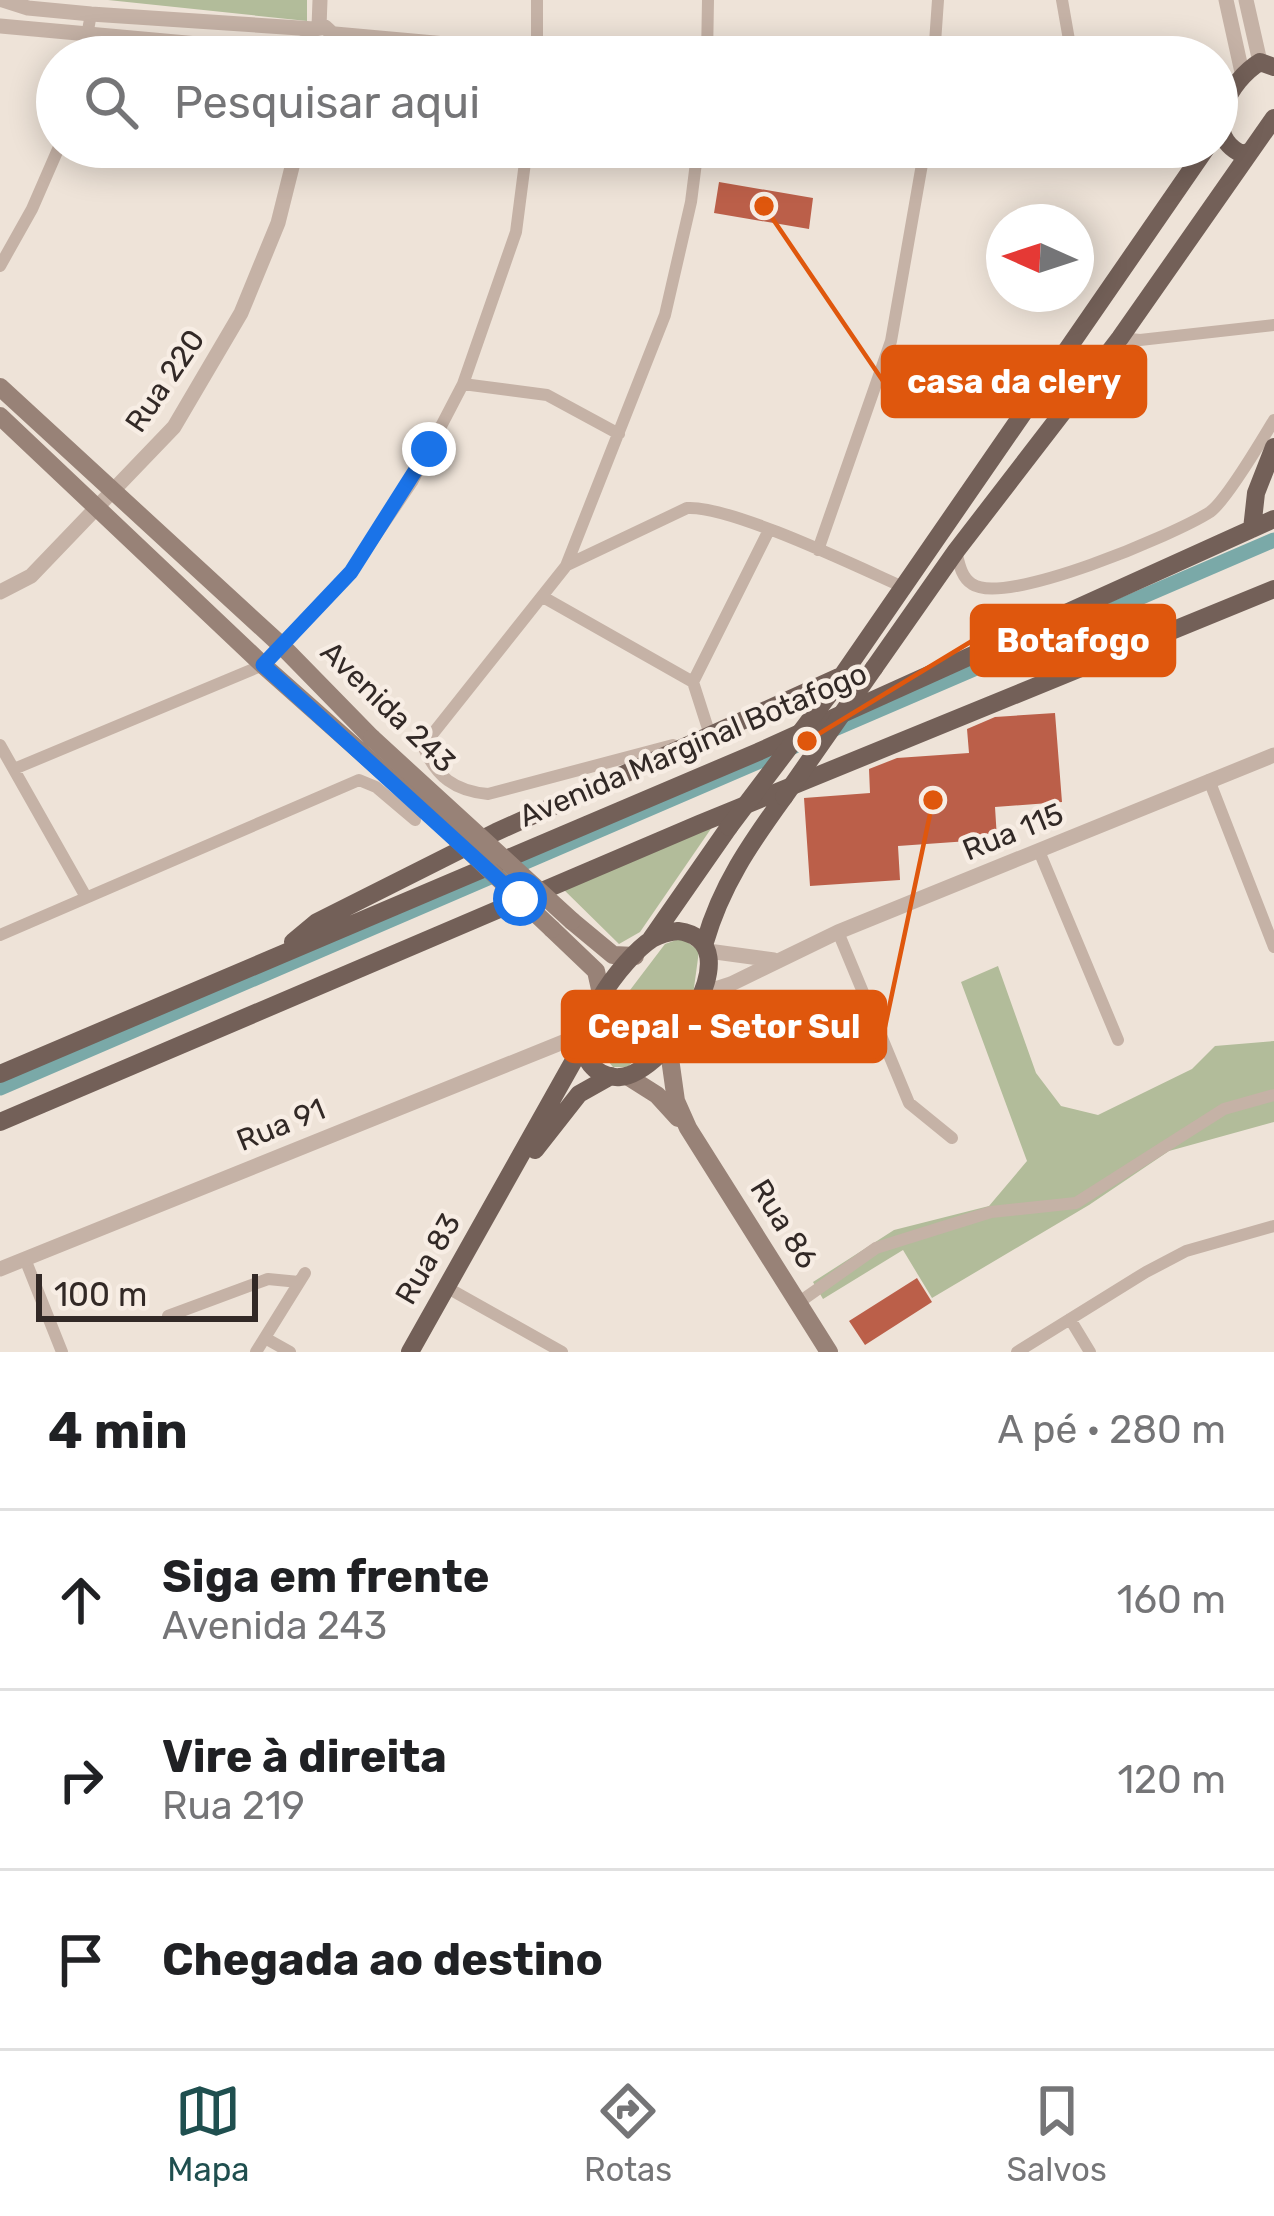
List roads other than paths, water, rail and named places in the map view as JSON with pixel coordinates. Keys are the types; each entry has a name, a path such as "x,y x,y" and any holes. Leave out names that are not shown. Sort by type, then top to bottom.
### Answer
{"main road":[{"path":"1243,76 1269,63"},
{"name":"Rua 83","path":"1238,86 1243,76"},
{"path":"1238,168 1274,118"},
{"path":"1238,151 1249,152"},
{"name":"Rua 83","path":"410,1352 499,1196 602,998 651,939 828,696 1184,168"},
{"path":"703,993 706,946 719,896 736,865 956,551 1120,338 1238,168"},
{"name":"Avenida 243","path":"0,387 284,646 372,738 572,921 613,956 635,956"},
{"name":"Avenida 243","path":"0,416 419,814 591,965 602,998"},
{"path":"1252,529 1256,493 1274,447"},
{"name":"Avenida Marginal Botafogo","path":"0,1074 758,752 1274,519"},
{"path":"877,662 905,605 908,593 903,586"},
{"path":"0,1122 699,824 1274,589"},
{"path":"276,957 317,922 496,832 841,676"},
{"path":"651,939 690,932 706,946"},
{"name":"Rua 83","path":"499,1196 579,1094 652,1060 694,1012 703,993"},
{"path":"582,1040 595,1069 619,1076"},
{"name":"Rua 86","path":"668,1044 676,1101 688,1128 829,1352"},
{"name":"Rua 86","path":"619,1076 657,1095 688,1128"}],"street":[{"path":"320,0 323,30 329,36"},
{"path":"537,0 537,36"},
{"path":"707,36 708,0"},
{"path":"935,36 938,0"},
{"path":"1062,0 1068,36"},
{"path":"1226,0 1234,36"},
{"path":"1246,0 1269,63"},
{"path":"3,1 28,8 374,36"},
{"path":"87,36 92,14"},
{"path":"0,26 125,36"},
{"path":"313,36 323,30"},
{"path":"1238,54 1243,76"},
{"path":"0,266 50,168"},
{"name":"Rua 220","path":"0,592 31,576 174,427 241,313 278,224 292,168"},
{"path":"14,769 263,665 351,572 412,482 463,384 516,232 524,168"},
{"path":"695,168 665,315 566,566 423,746 432,767 460,791 488,794 713,734 704,721 693,682 769,530"},
{"path":"818,550 891,341 921,168"},
{"path":"1120,338 1140,340 1274,325"},
{"path":"463,384 548,395 619,434"},
{"path":"956,551 962,573 979,587 1082,571 1213,510 1274,420"},
{"path":"566,566 687,508 700,507 903,586"},
{"path":"543,597 693,682"},
{"path":"0,745 86,897"},
{"name":"Rua 115","path":"703,993 730,985 838,932 1274,755"},
{"path":"0,935 359,780 419,814"},
{"path":"1209,780 1274,947"},
{"path":"1039,851 1118,1040"},
{"path":"838,932 909,1103 952,1138"},
{"path":"706,946 774,961"},
{"name":"Rua 91","path":"0,1269 582,1040"},
{"path":"798,1303 877,1248 991,1212 1076,1202 1224,1109 1274,1095"},
{"path":"1018,1352 1186,1251 1274,1226"},
{"path":"25,1259 62,1352"},
{"path":"168,1316 268,1279 302,1278 256,1352"},
{"path":"446,1287 562,1352"},
{"path":"1070,1319 1090,1352"},
{"path":"265,1338 290,1352"}],"waterway":[{"path":"0,1088 1274,540"}],"place":[{"name":"casa da clery","path":"764,206"},
{"name":"Botafogo","path":"807,741"},
{"name":"Cepal - Setor Sul","path":"933,800"}]}
